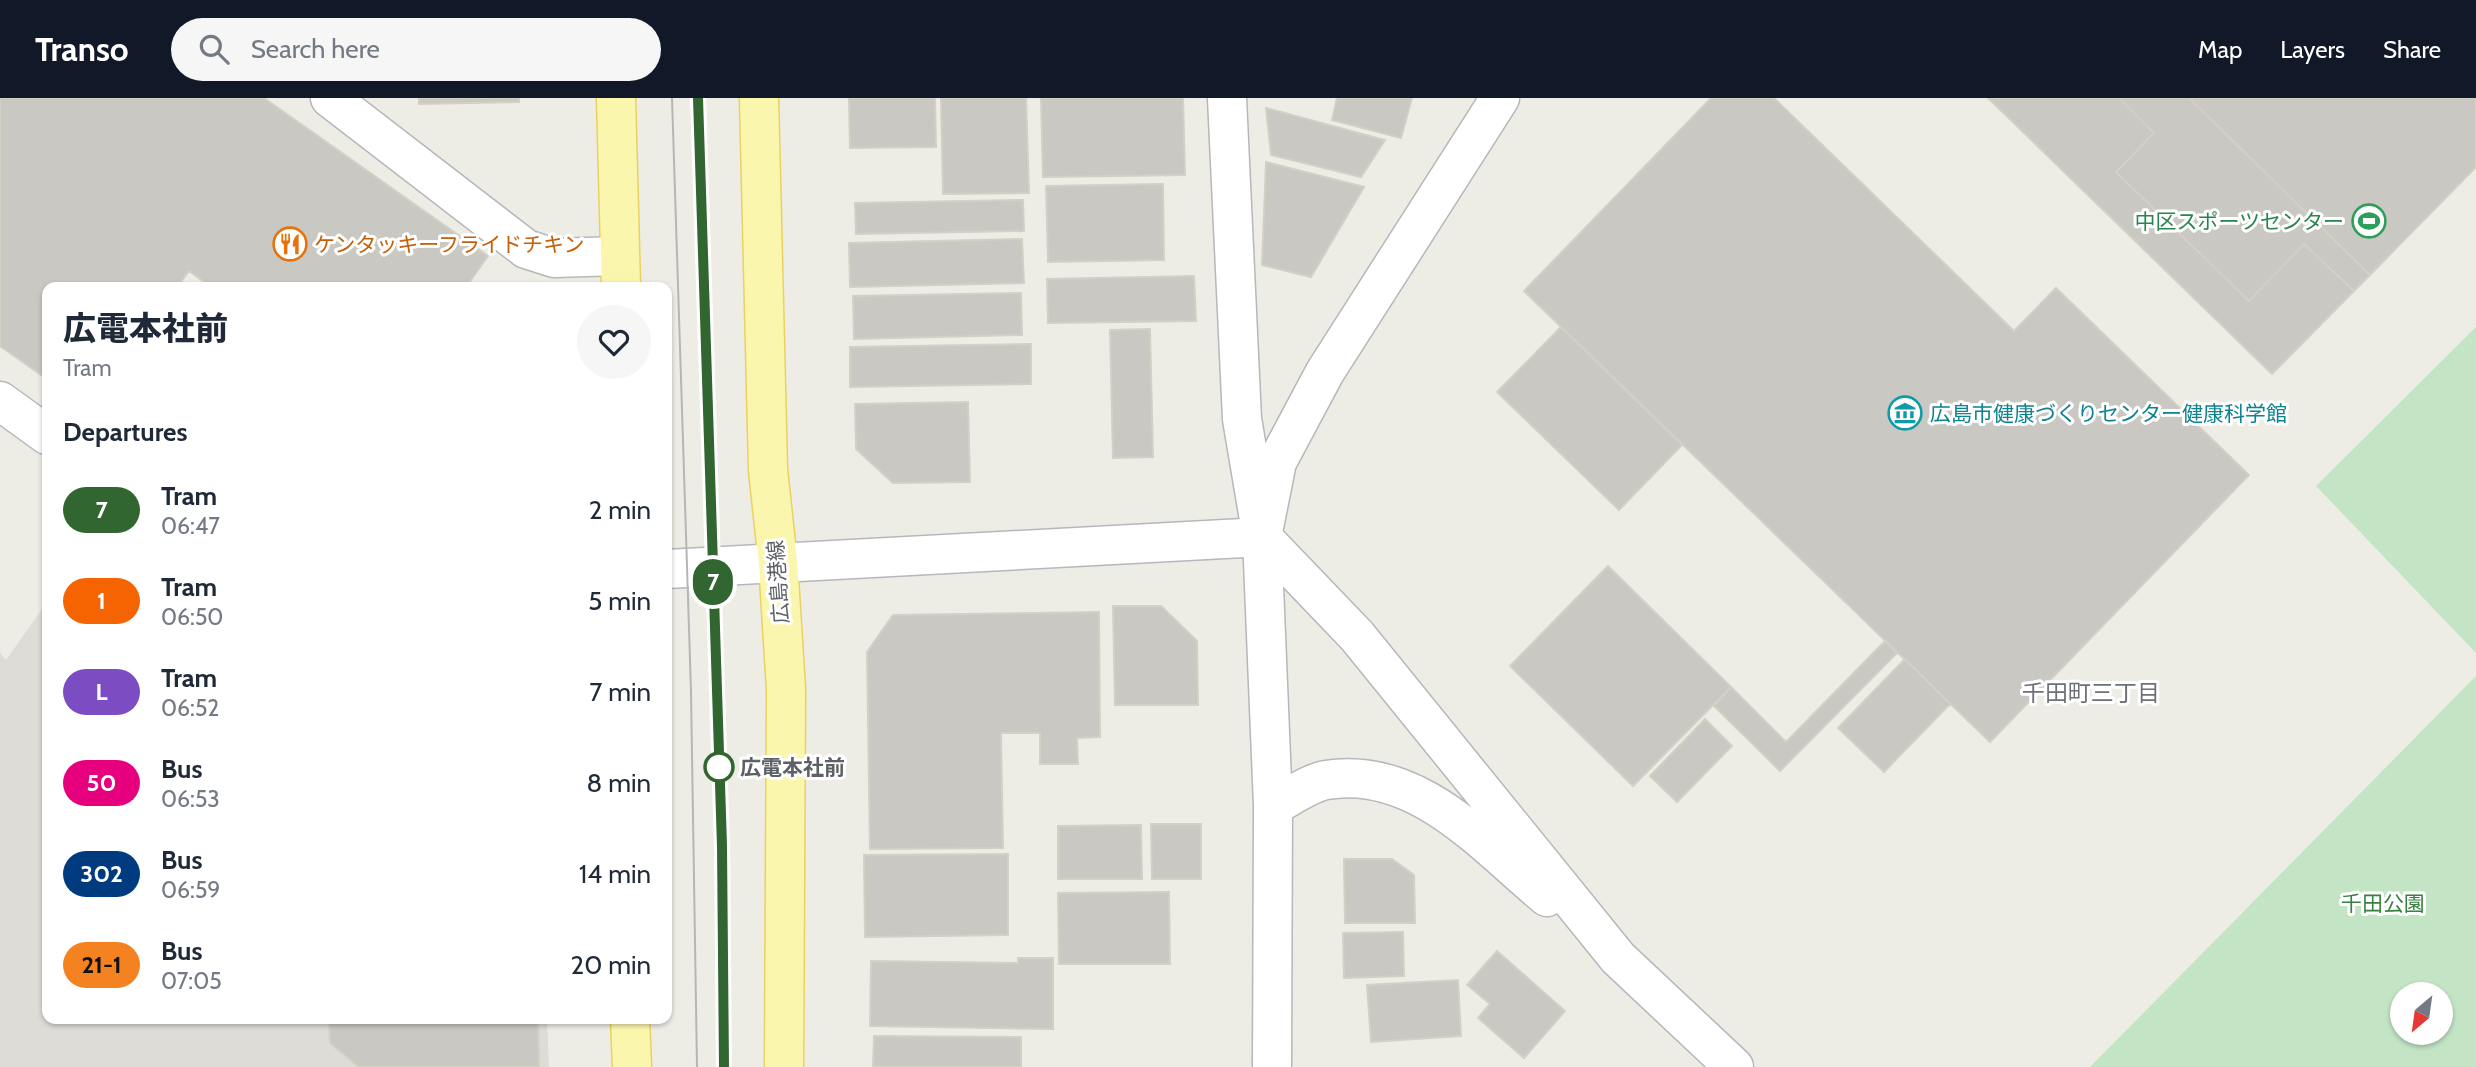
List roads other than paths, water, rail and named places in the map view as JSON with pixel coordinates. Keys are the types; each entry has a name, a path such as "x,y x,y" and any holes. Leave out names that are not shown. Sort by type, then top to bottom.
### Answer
{"main road":[{"path":"615,98 620,271"},
{"name":"広島港線","path":"758,98 768,470 778,562 786,690 784,1067"},
{"path":"630,1024 632,1067"}],"street":[{"path":"330,98 526,249 554,258 620,271"},
{"path":"1227,98 1242,419 1262,537 1273,806 1272,1067"},
{"path":"1262,537 1277,461 1325,372 1500,98"},
{"path":"0,401 42,431"},
{"path":"672,569 1262,537 1357,636 1613,952"},
{"path":"1273,806 1324,780 1374,778 1428,798 1613,952 1734,1067"}],"tram line":[{"path":"672,98 691,691 697,1067"},
{"name":"7","path":"698,98 722,846 724,1067"},
{"path":"699,98 722,846 724,1067"}],"place":[{"name":"中区スポーツセンター","path":"2369,221"},
{"name":"ケンタッキーフライドチキン","path":"290,244"},
{"name":"広島市健康づくりセンター健康科学館","path":"1905,413"},
{"name":"広電本社前","path":"719,767"}],"district":[{"name":"千田町三丁目","path":"2091,693"}],"park label":[{"name":"千田公園","path":"2383,903"}]}
